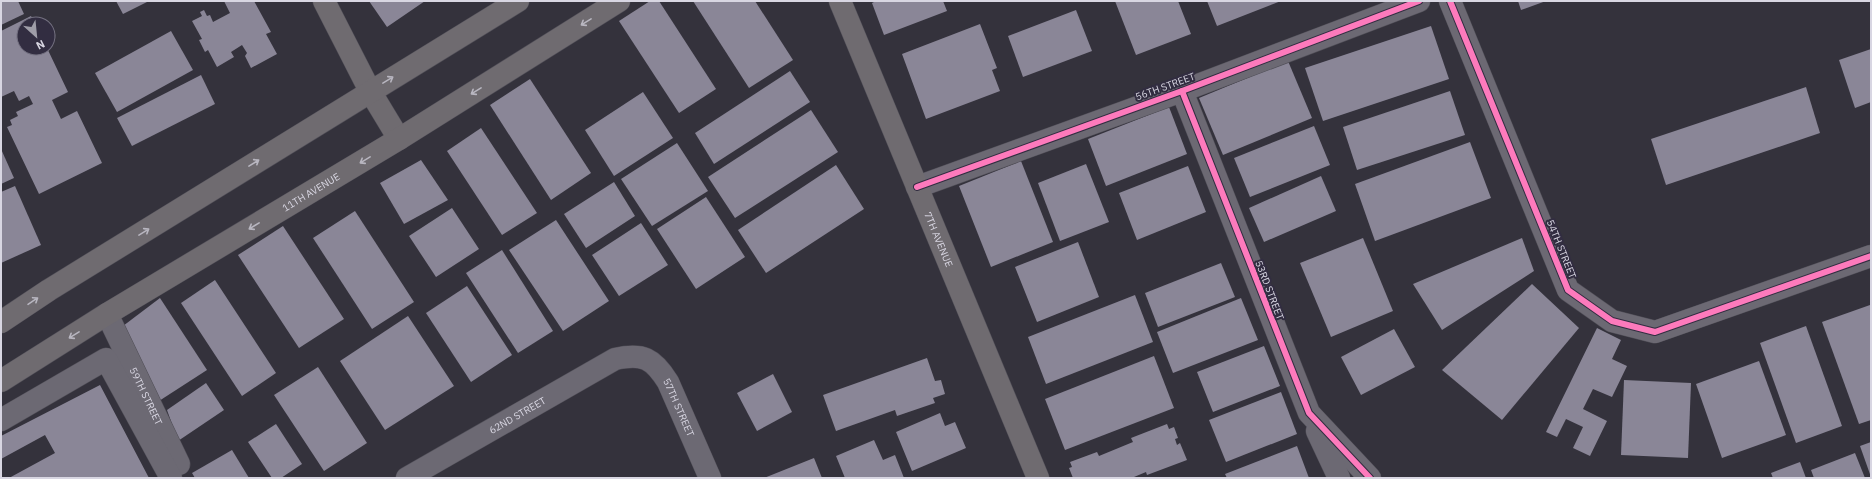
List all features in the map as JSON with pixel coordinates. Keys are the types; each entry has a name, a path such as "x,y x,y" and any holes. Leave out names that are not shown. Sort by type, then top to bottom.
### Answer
{"main road":[{"path":"324,1 370,91 399,139"},
{"path":"1,322 49,290 518,1"},
{"name":"11TH AVENUE","path":"1,381 107,314 399,139 619,1"},
{"name":"7TH AVENUE","path":"840,1 1038,478"}],"street":[{"name":"56TH STREET","path":"917,187 1182,91 1419,1"},
{"name":"54TH STREET","path":"1450,1 1568,290 1612,321 1655,332 1871,256"},
{"name":"53RD STREET","path":"1182,91 1309,413 1370,478"},
{"name":"59TH STREET","path":"107,314 186,478"},
{"name":"62ND STREET","path":"407,478 615,359 630,356"},
{"name":"57TH STREET","path":"630,356 649,359 660,370 668,382 710,478"},
{"path":"1,420 106,359 171,478"},
{"path":"1309,413 1339,478"}],"building":[{"path":"1,1 18,1 24,14 16,16 16,18 1,25"},
{"path":"116,1 149,1 123,14"},
{"path":"224,1 254,1 271,32 266,34 277,54 251,68 245,56 247,53 242,45 231,52 234,57 217,67 208,50 205,52 199,40 202,39 192,21 202,16 200,12 204,10 207,16 210,15 213,22 230,13"},
{"path":"369,1 425,1 387,27"},
{"path":"650,1 659,1 716,89 679,113 619,21"},
{"path":"693,1 755,1 793,60 749,88"},
{"path":"876,1 943,1 947,11 884,35 872,3"},
{"path":"1115,1 1178,1 1191,34 1136,55"},
{"path":"1207,1 1281,1 1217,26"},
{"path":"1518,1 1546,1 1521,10"},
{"path":"1076,10 1092,51 1023,77 1008,36"},
{"path":"16,24 16,56 51,56 68,92 52,100 61,119 77,111 102,163 39,194 7,127 12,125 10,120 18,116 16,112 33,104 29,96 19,101 14,91 1,97 1,31"},
{"path":"980,24 997,68 992,70 1000,91 926,119 902,54"},
{"path":"1431,26 1449,79 1323,121 1305,68"},
{"path":"171,31 193,70 117,112 95,73"},
{"path":"1871,49 1871,102 1855,108 1839,60"},
{"path":"1288,61 1312,118 1223,155 1199,98"},
{"path":"790,71 810,102 714,164 695,133"},
{"path":"201,75 215,104 132,146 117,118"},
{"path":"530,79 591,173 551,200 490,105"},
{"path":"1806,87 1820,133 1666,185 1651,139"},
{"path":"1450,91 1465,135 1357,170 1343,127"},
{"path":"643,92 673,138 614,176 585,130"},
{"path":"1169,107 1187,154 1106,186 1088,139"},
{"path":"811,110 838,152 735,218 708,177"},
{"path":"1314,126 1330,165 1250,197 1234,158"},
{"path":"481,128 537,213 502,235 447,151"},
{"path":"1470,142 1491,198 1375,241 1355,184"},
{"path":"677,143 708,191 652,226 621,179"},
{"path":"1,149 14,178 1,184"},
{"path":"421,160 448,200 404,224 380,183"},
{"path":"1021,161 1053,242 991,267 959,186"},
{"path":"1086,164 1109,222 1060,241 1038,183"},
{"path":"836,165 864,209 766,273 738,230"},
{"path":"1188,166 1206,212 1137,240 1119,193"},
{"path":"1321,176 1336,211 1264,242 1249,208"},
{"path":"614,182 635,216 586,248 564,214"},
{"path":"15,186 41,245 1,263 1,192"},
{"path":"706,197 745,257 696,289 657,229"},
{"path":"452,208 479,249 436,277 409,236"},
{"path":"355,211 414,302 372,329 313,238"},
{"path":"556,220 609,301 563,331 509,250"},
{"path":"641,223 668,265 619,296 592,255"},
{"path":"283,226 344,319 299,348 238,255"},
{"path":"1363,238 1393,311 1331,337 1300,263"},
{"path":"1522,238 1534,271 1442,330 1413,284"},
{"path":"1078,242 1099,297 1037,322 1015,267"},
{"path":"502,250 553,331 518,353 466,273"},
{"path":"1221,263 1235,297 1158,327 1145,293"},
{"path":"215,280 276,373 242,396 181,303"},
{"path":"1532,284 1579,328 1502,420 1442,370"},
{"path":"467,286 512,355 471,382 426,313"},
{"path":"1135,295 1153,342 1046,384 1028,337"},
{"path":"160,298 207,370 159,401 123,326"},
{"path":"1241,298 1258,340 1173,373 1157,332"},
{"path":"1870,305 1871,420 1859,424 1822,322"},
{"path":"408,316 454,386 385,430 340,361"},
{"path":"1806,326 1842,426 1796,443 1760,343"},
{"path":"1597,328 1621,340 1612,359 1627,366 1612,397 1593,389 1583,409 1607,421 1590,456 1573,448 1583,427 1566,419 1557,437 1546,432"},
{"path":"1394,329 1415,367 1361,395 1341,357"},
{"path":"1264,346 1280,386 1213,412 1197,372"},
{"path":"1154,356 1174,408 1065,450 1045,399"},
{"path":"927,358 935,381 941,380 945,394 933,398 935,403 897,416 895,410 836,431 823,395"},
{"path":"1759,361 1786,435 1722,458 1696,384"},
{"path":"318,367 367,443 324,471 274,395"},
{"path":"773,374 792,412 757,431 737,393"},
{"path":"1624,380 1691,383 1688,458 1621,455"},
{"path":"206,383 224,410 178,441 167,410"},
{"path":"100,385 149,478 9,478 55,453 45,435 1,459 1,436"},
{"path":"1281,392 1297,434 1226,462 1209,420"},
{"path":"940,413 945,426 955,422 966,448 912,471 896,432"},
{"path":"276,424 302,464 281,478 272,478 248,442"},
{"path":"1167,424 1169,429 1174,427 1178,438 1175,439 1177,445 1180,443 1187,460 1147,475 1146,472 1134,477 1135,478 1073,478 1069,468 1072,467 1070,462 1097,452 1099,456 1133,442 1131,438"},
{"path":"874,440 883,460 895,455 904,478 845,478 836,456"},
{"path":"1871,442 1871,477 1860,446"},
{"path":"1297,446 1309,478 1227,478 1225,474"},
{"path":"232,450 249,478 195,478 192,473"},
{"path":"1855,453 1865,478 1814,478 1811,470"},
{"path":"814,458 822,478 764,478"},
{"path":"1800,462 1806,478 1773,478 1771,473"}],"cycle path":[{"path":"917,187 1182,91 1419,1"},
{"path":"1450,1 1568,290 1612,321 1655,332 1871,256"},
{"path":"1182,91 1309,413 1370,478"}]}
